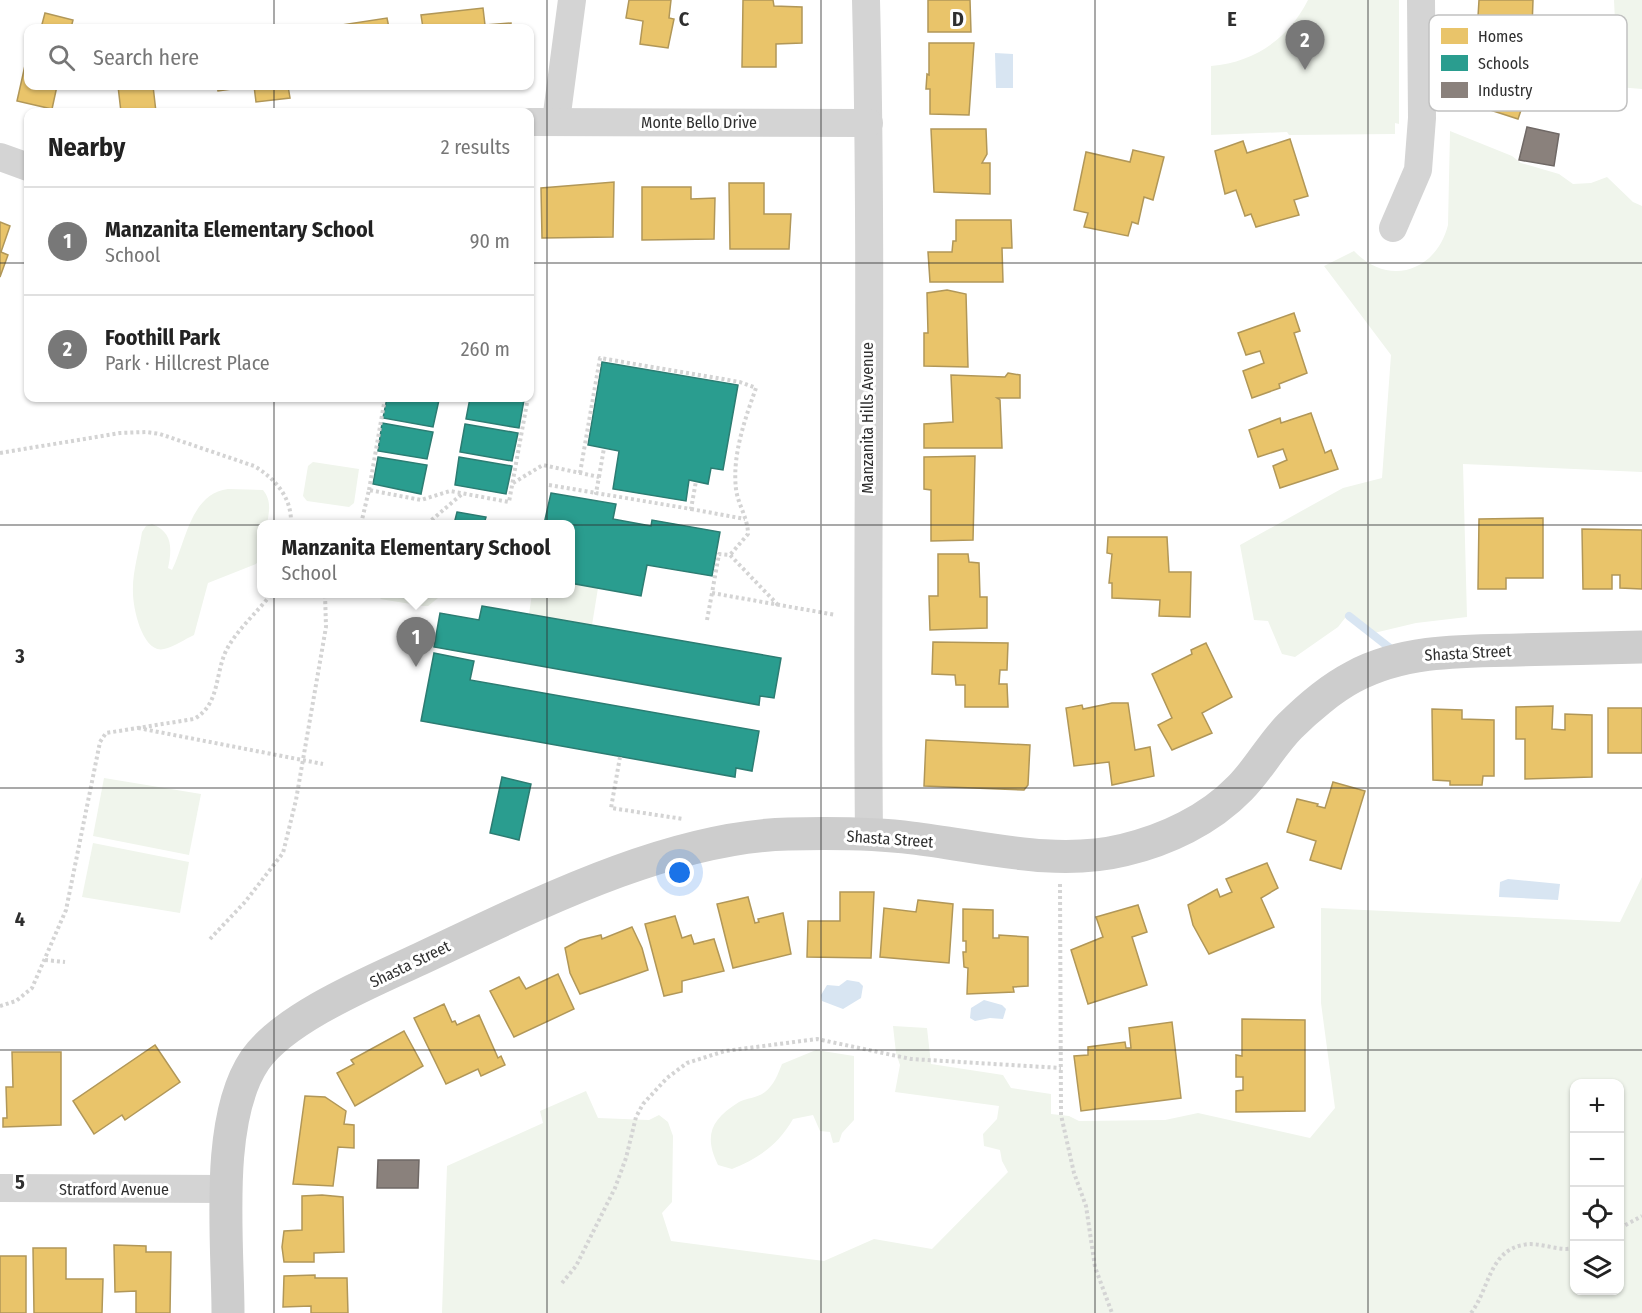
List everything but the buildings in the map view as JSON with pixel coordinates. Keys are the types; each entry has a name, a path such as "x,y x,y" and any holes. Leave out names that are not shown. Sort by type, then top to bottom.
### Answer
{"street":[{"path":"543,121 572,0"},
{"name":"Manzanita Hills Avenue","path":"866,0 869,123 867,459 869,836"},
{"path":"1393,228 1418,170 1422,118 1421,0"},
{"name":"Monte Bello Drive","path":"543,121 869,123"},
{"path":"0,157 24,166"},
{"name":"Shasta Street","path":"228,1313 226,1161 230,1126 254,1062 278,1038 330,1003 543,902 639,864 752,838 786,834 907,837 1013,853 1055,855 1103,855 1129,849 1188,827 1227,801 1244,784 1290,726 1349,679 1370,669 1437,652 1642,647"},
{"name":"Stratford Avenue","path":"0,1188 227,1189"}],"path":[{"path":"580,473 600,358 740,382 756,388 742,430 736,470 737,494 746,519 748,534 730,555"},
{"path":"362,520 384,402"},
{"path":"369,490 421,500 450,491 509,502 527,404"},
{"path":"0,453 120,434 160,434 254,466 266,473 285,496 291,520"},
{"path":"596,493 604,448"},
{"path":"513,484 543,465 599,477"},
{"path":"691,509 696,481"},
{"path":"549,485 746,519"},
{"path":"433,520 462,494"},
{"path":"707,620 719,554 730,555 778,605"},
{"path":"712,593 837,615"},
{"path":"0,1006 16,1000 32,988 45,960 70,893 100,742 106,733 194,719 201,715 213,701 225,654 268,598"},
{"path":"210,939 244,902 283,853 303,760 327,627 325,598"},
{"path":"134,727 323,764"},
{"path":"621,757 611,808 684,819"},
{"path":"1060,883 1060,1115 1074,1173 1086,1206 1095,1267 1112,1313"},
{"path":"45,960 65,962"},
{"path":"562,1283 576,1266 615,1188 636,1117 643,1104 667,1078 687,1063 725,1051 817,1039 911,1059 1060,1068"},
{"path":"1624,1226 1642,1216"},
{"path":"1471,1313 1485,1291 1490,1270 1505,1253 1524,1244 1570,1248"}],"shaded area":[{"path":"1308,0 1399,0 1399,124 1395,123 1395,134 1289,135 1287,132 1211,135 1211,66 1242,59 1268,46 1291,26"},
{"path":"1614,0 1642,0 1642,89 1627,88 1627,15 1615,15"},
{"path":"1450,131 1512,156 1521,163 1559,174 1573,184 1591,183 1607,177 1633,202 1642,206 1642,472 1463,464 1467,617 1416,623 1374,633 1349,613 1338,627 1295,657 1282,654 1268,621 1254,620 1240,545 1343,488 1382,478 1391,355 1324,266 1354,251 1367,262 1381,269 1396,271 1409,269 1422,263 1433,254 1442,241 1448,225"},
{"path":"313,462 359,469 354,503 349,507 307,501 303,496 308,466"},
{"path":"228,489 263,490 266,494 269,502 268,520 257,520 257,563 208,583 194,635 176,645 157,649 145,638 137,619 133,600 133,585 142,532 146,526 152,524 164,532 170,548 168,568 172,570 197,509 215,493"},
{"path":"575,584 598,588 592,625 529,614 531,598 575,598"},
{"path":"381,598 438,598 428,606"},
{"path":"104,778 201,794 189,855 93,836"},
{"path":"93,843 189,862 180,913 82,897"},
{"path":"1642,877 1642,1313 442,1313 447,1166 543,1123 540,1111 586,1091 598,1118 649,1120 659,1115 668,1122 673,1136 672,1202 662,1213 671,1241 824,1261 874,1239 932,1249 1008,1172 1002,1161 1000,1150 984,1146 983,1134 997,1119 999,1106 895,1092 900,1065 896,1053 893,1026 927,1028 931,1064 1003,1075 1011,1088 1051,1094 1051,1114 1069,1116 1079,1121 1165,1120 1198,1113 1310,1138 1335,1108 1321,1003 1321,908 1620,922"},
{"path":"816,1050 854,1056 854,1120 842,1133 839,1142 833,1143 830,1132 820,1131 813,1115 793,1119 767,1150 751,1160 732,1169 718,1165 711,1145 712,1129 716,1122 739,1102 765,1092 773,1083 782,1064"}],"water":[{"path":"995,53 1013,54 1013,88 996,88"},
{"path":"1508,879 1560,884 1558,900 1499,897 1500,882"},
{"path":"847,980 859,982 863,986 861,998 843,1009 822,1001 821,995 827,985 839,986"},
{"path":"984,1000 1002,1005 1006,1009 1003,1019 990,1018 975,1021 970,1018 971,1008"}],"waterway":[{"path":"1349,616 1395,652"}],"place":[{"name":"Foothill Park","path":"1305,70"},
{"name":"Manzanita Elementary School","path":"416,667"}]}
